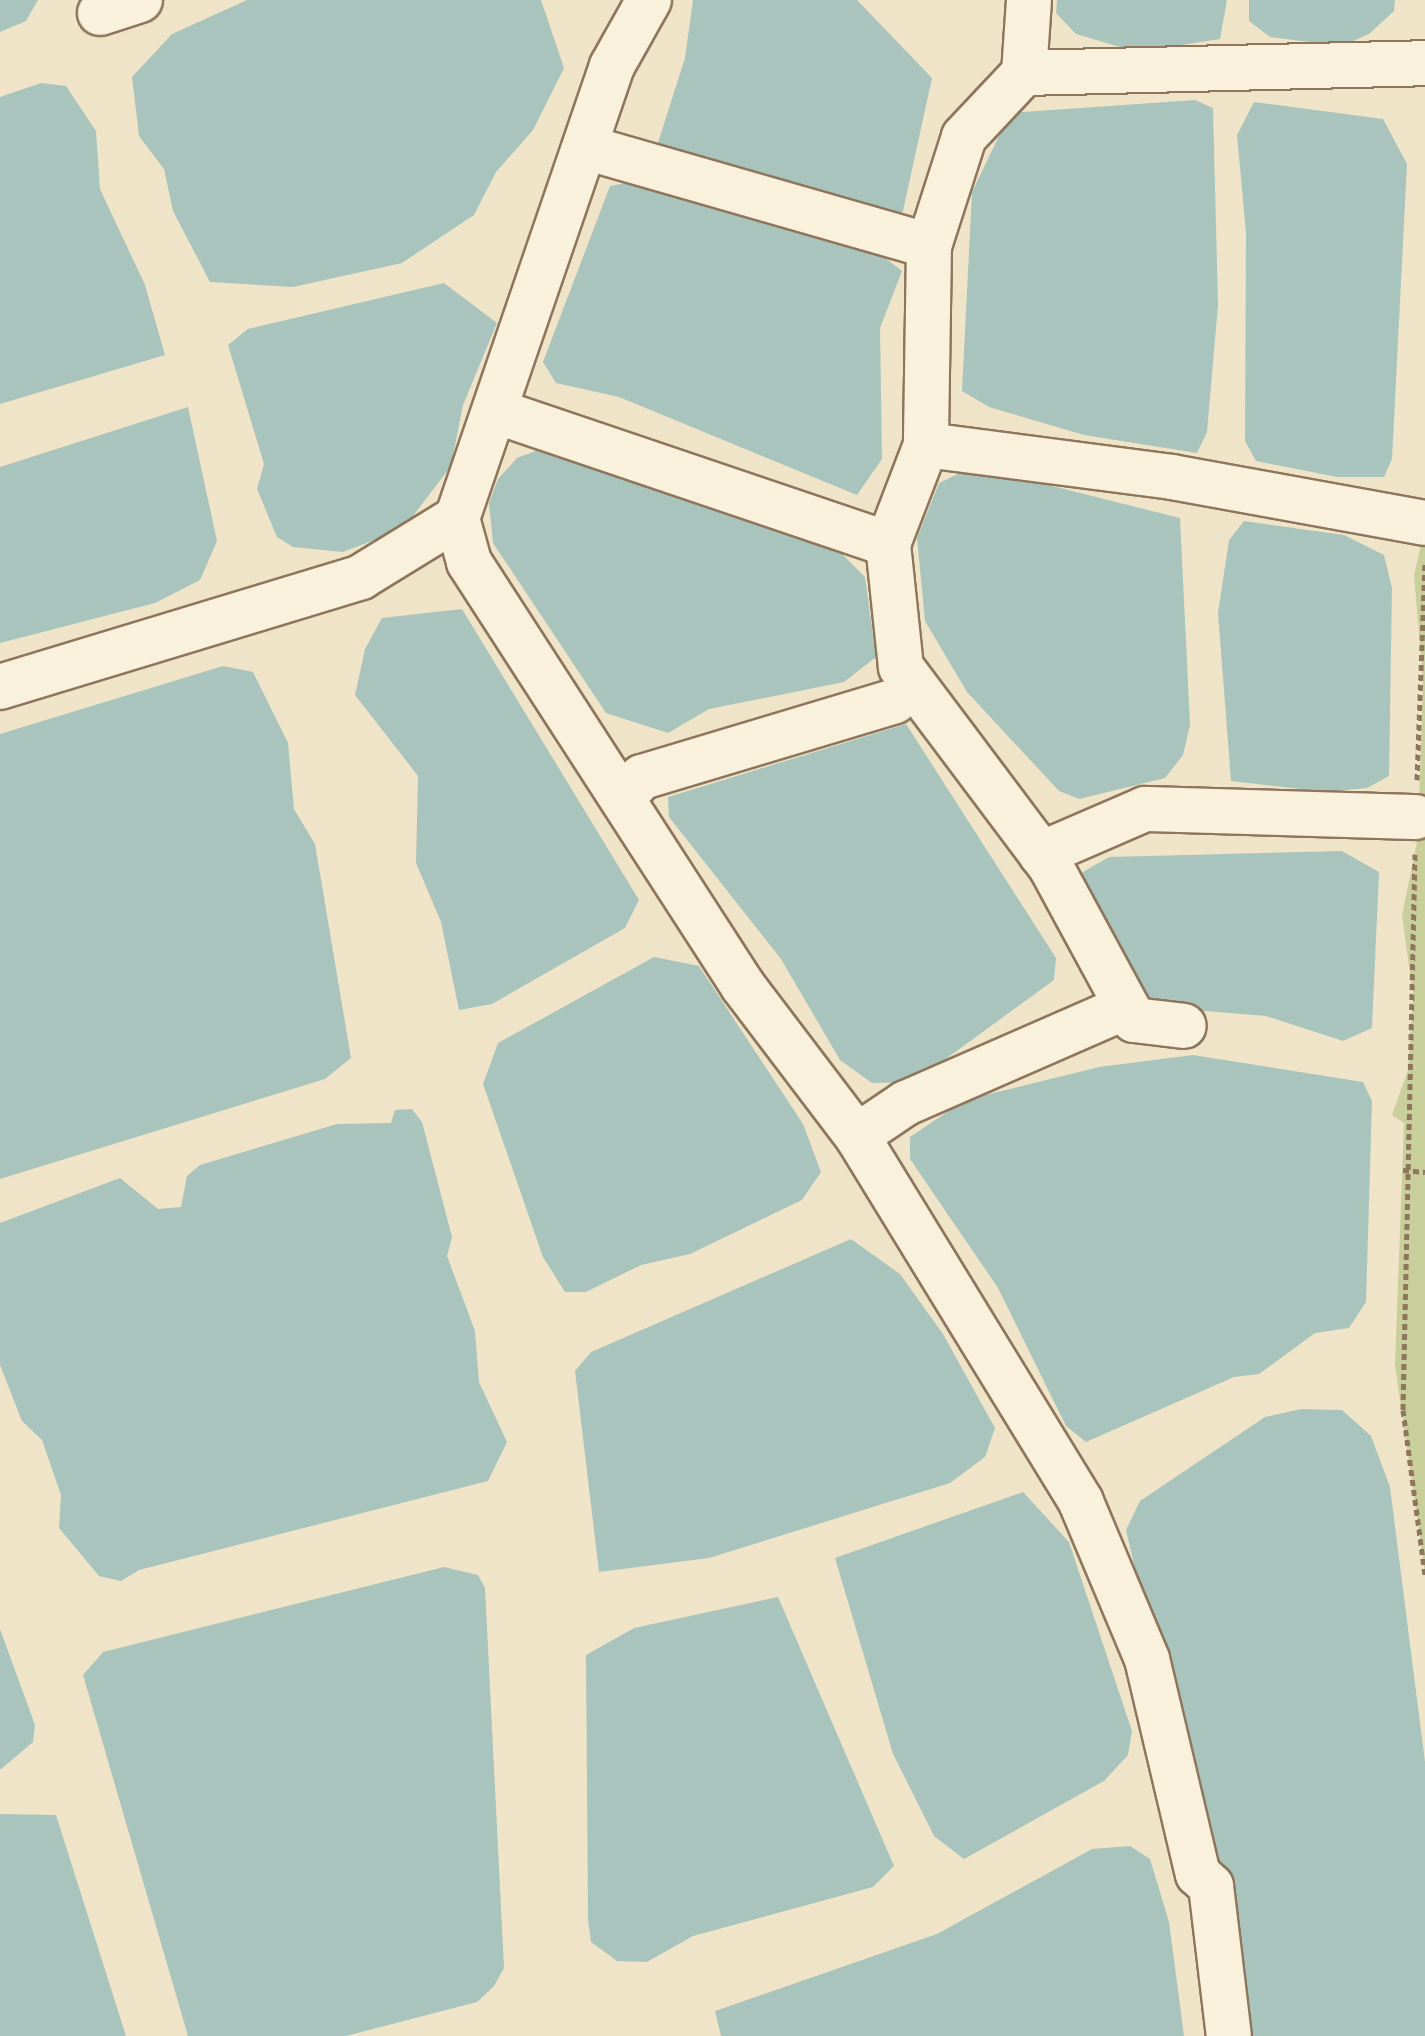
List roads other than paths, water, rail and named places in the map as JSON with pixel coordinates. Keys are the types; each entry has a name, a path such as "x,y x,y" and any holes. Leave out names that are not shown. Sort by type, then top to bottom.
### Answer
{"lane":[{"path":"649,0 612,66 588,148 498,412 457,518 469,562 624,796 743,986 857,1136 1081,1502 1147,1659 1198,1874 1211,1886 1229,2036"},
{"path":"1029,0 1024,73 964,137 929,246 926,445 888,544 901,667 1041,854 1134,1020 1184,1026"},
{"path":"1024,73 1425,63"},
{"path":"588,148 929,246"},
{"path":"498,412 888,544"},
{"path":"926,445 1172,477 1425,523"},
{"path":"0,687 361,577 457,518"},
{"path":"624,796 642,777 895,701"},
{"path":"1041,854 1145,809 1416,817"},
{"path":"857,1136 906,1103 1126,1007"}],"water":[{"path":"0,0 38,0 26,21 0,32"},
{"path":"247,0 541,0 564,68 533,130 496,172 474,215 402,263 293,287 210,282 173,211 164,169 139,136 132,77 172,34"},
{"path":"693,0 857,0 932,78 903,211 890,222 656,149 685,58"},
{"path":"1057,0 1227,0 1220,39 1137,52 1076,34 1056,13"},
{"path":"1249,0 1395,0 1394,11 1369,34 1342,46 1270,37 1249,21"},
{"path":"41,83 66,86 96,131 100,189 145,285 165,355 0,404 0,97"},
{"path":"1195,100 1213,108 1218,305 1207,432 1197,453 1084,435 989,407 962,391 972,192 1010,113"},
{"path":"1254,102 1383,119 1407,164 1392,459 1384,477 1337,477 1256,461 1245,441 1246,233 1237,135"},
{"path":"649,179 875,250 902,271 880,328 882,459 857,495 619,397 556,383 543,362 610,186"},
{"path":"444,283 497,323 463,405 451,466 403,529 343,552 293,547 277,537 257,489 264,464 228,345 248,329"},
{"path":"188,407 217,541 200,580 155,603 0,643 0,467"},
{"path":"541,449 839,551 865,577 876,657 844,682 709,709 668,733 606,713 493,543 489,503 498,479 517,458"},
{"path":"964,471 992,471 1180,518 1190,725 1183,755 1165,778 1079,799 1059,791 967,692 925,621 917,538 939,483"},
{"path":"1244,521 1344,535 1384,555 1392,588 1389,776 1367,788 1328,792 1231,781 1218,613 1229,540"},
{"path":"462,609 639,900 625,928 492,1004 459,1010 441,922 416,863 418,776 355,695 365,649 382,618"},
{"path":"223,666 253,672 288,743 294,809 315,844 351,1058 325,1079 0,1179 0,734"},
{"path":"906,724 1056,958 1054,980 914,1082 872,1083 840,1060 781,959 669,817 668,797"},
{"path":"1342,851 1379,872 1372,1028 1343,1041 1266,1016 1145,1006 1074,889 1083,872 1109,857"},
{"path":"654,957 699,966 803,1124 821,1172 802,1200 690,1254 641,1265 586,1292 565,1292 543,1257 483,1084 498,1043"},
{"path":"1193,1055 1363,1082 1372,1101 1366,1302 1349,1328 1315,1333 1259,1374 1234,1377 1086,1442 1066,1426 998,1288 910,1159 910,1137 965,1100 1099,1067"},
{"path":"412,1109 422,1122 452,1237 447,1256 475,1331 479,1382 507,1442 488,1481 139,1570 121,1581 99,1576 59,1528 61,1495 42,1440 22,1421 0,1365 0,1223 120,1178 158,1209 181,1207 187,1176 200,1165 337,1124 391,1123 395,1110"},
{"path":"851,1239 900,1274 943,1334 995,1428 985,1457 950,1483 709,1558 599,1572 575,1371 591,1352"},
{"path":"1301,1409 1342,1410 1371,1436 1390,1487 1425,1762 1425,2036 1244,2036 1126,1530 1140,1501 1265,1417"},
{"path":"1023,1492 1069,1542 1132,1731 1128,1755 1104,1781 964,1859 934,1836 893,1754 835,1558"},
{"path":"444,1567 478,1575 485,1588 504,1968 494,1986 477,2002 346,2036 188,2036 83,1675 103,1652"},
{"path":"778,1597 894,1866 873,1887 693,1936 647,1962 617,1961 591,1942 588,1920 586,1655 634,1628"},
{"path":"0,1629 35,1725 33,1742 0,1770"},
{"path":"0,1814 56,1815 126,2036 0,2036"},
{"path":"1130,1846 1150,1859 1169,1922 1184,2036 721,2036 715,2011 937,1934 1092,1849"}]}
